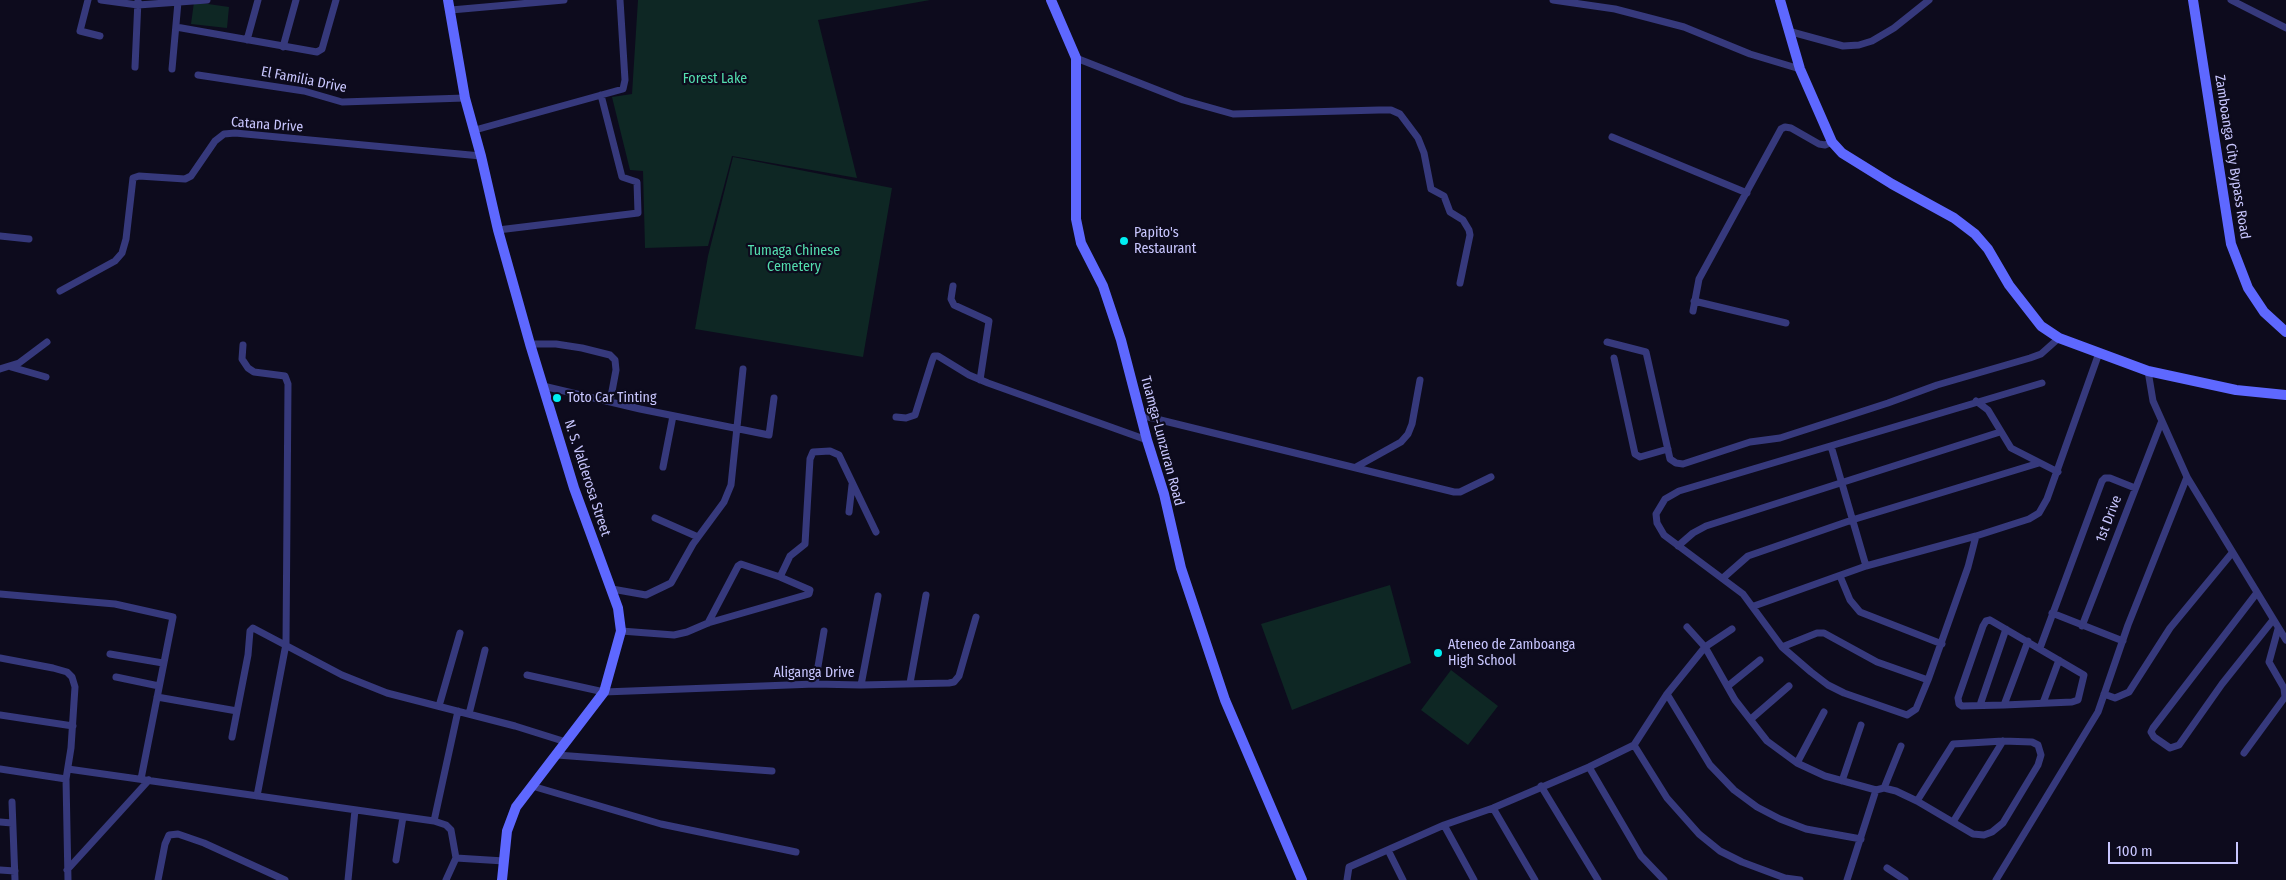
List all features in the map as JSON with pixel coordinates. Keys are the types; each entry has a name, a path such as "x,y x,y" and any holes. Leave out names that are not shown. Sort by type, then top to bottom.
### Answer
{"street":[{"path":"88,0 80,31 100,36"},
{"path":"101,0 138,2 207,0"},
{"path":"248,40 258,0"},
{"path":"283,47 296,0"},
{"path":"176,27 283,47 313,52 320,51 336,0"},
{"path":"450,5 564,0"},
{"path":"475,130 621,90 624,86 620,0"},
{"name":"Tuamga-Lunzuran Road","path":"1051,0 1076,58 1076,219 1081,243 1103,286 1121,340 1146,440 1164,494 1181,568 1225,700 1302,880"},
{"path":"1553,0 1615,9 1684,27 1750,54 1800,69"},
{"path":"1780,0 1787,31 1800,69 1832,142 1842,152 1892,184 1954,218 1975,234 1988,249 2009,284 2041,326 2060,338 2148,371 2236,390 2286,395"},
{"path":"1787,31 1843,46 1872,42 1894,28 1929,0"},
{"name":"Zamboanga City Bypass Road","path":"2193,0 2231,244 2248,288 2264,312 2286,332"},
{"path":"2231,0 2286,28"},
{"path":"135,67 138,2"},
{"path":"172,69 178,2"},
{"name":"N. S. Valderosa Street","path":"450,5 465,98 475,130 498,230 530,344 574,488 618,608 621,631 604,692 557,756 516,807 507,831 502,880"},
{"path":"1076,58 1182,100 1233,114 1379,110 1391,110 1400,114 1418,138 1424,153 1431,188 1444,196 1450,212 1463,220 1469,230 1470,235 1460,283"},
{"name":"El Familia Drive","path":"198,75 304,91 342,102 465,98"},
{"path":"498,230 638,213 637,182 622,177 601,95"},
{"path":"1693,311 1699,279 1783,127 1791,128 1819,144 1825,145 1832,142"},
{"name":"Catana Drive","path":"60,291 114,261 122,252 126,239 133,178 139,176 185,179 191,176 215,141 224,134 235,133 481,156"},
{"path":"1612,137 1747,193"},
{"path":"0,236 29,239"},
{"path":"953,286 951,300 954,305 989,321 980,380"},
{"path":"1694,301 1786,323"},
{"path":"1607,342 1646,352 1670,459 1676,463 1683,464 1750,442 1780,438 1937,385 2036,356 2050,348 2060,338"},
{"path":"0,369 11,367 47,342"},
{"path":"530,344 556,344 610,355 614,360 616,370 610,402"},
{"path":"243,345 242,359 248,368 254,372 285,376 288,384 286,644 257,796"},
{"path":"1754,606 1866,566 1976,536 2029,519 2039,513 2044,508 2058,472 2099,353"},
{"path":"896,417 906,418 915,415 934,356 944,358 980,380 1146,440"},
{"path":"1614,358 1635,454 1640,457 1668,448"},
{"path":"11,367 46,377"},
{"path":"612,589 646,595 671,583 698,537 724,502 728,494 743,369"},
{"path":"2148,371 2153,401 2187,477 2256,594 2286,640"},
{"path":"1356,467 1401,442 1408,434 1412,424 1420,380"},
{"path":"1976,536 1968,567 1942,644 1914,712 1907,715 1828,685 1782,647 1754,606 1743,594 1664,535 1657,523 1656,514 1665,499 1679,491 2042,383"},
{"path":"543,386 737,430 770,435 774,398"},
{"path":"1976,402 1988,410 2011,448 2058,472"},
{"path":"1140,414 1454,492 1460,492 1491,477"},
{"path":"662,467 674,416"},
{"name":"1st Drive","path":"2082,626 2161,422"},
{"path":"1678,546 1693,533 1706,526 2000,432"},
{"path":"1831,446 1866,566"},
{"path":"780,576 790,556 805,544 810,459 813,452 830,451 839,455 876,532"},
{"path":"1723,578 1748,556 1852,520 2039,463"},
{"path":"1996,880 2072,758 2098,712 2123,641 2187,477"},
{"path":"2040,648 2102,481 2110,478 2135,488"},
{"path":"849,512 852,485"},
{"path":"655,518 698,537"},
{"path":"2104,694 2115,698 2129,692 2170,628 2232,553"},
{"path":"621,631 674,635 810,592 809,588 780,576 741,564 738,566 708,623"},
{"path":"1840,576 1850,600 1860,612 1942,644"},
{"path":"0,594 115,604 173,617 141,779"},
{"path":"2256,594 2153,728 2151,732 2154,737 2170,748 2179,745 2222,684 2273,620"},
{"path":"910,684 926,595"},
{"path":"861,685 878,596"},
{"path":"2052,613 2123,641"},
{"name":"Aliganga Drive","path":"527,675 604,692 815,684 949,683 958,678 976,617"},
{"path":"1992,620 2040,648 2085,676 2078,698 2074,702 1962,706 1958,702 1986,621 1992,620"},
{"path":"1687,627 1705,647 1728,686 1767,741 1797,763 1842,781 1896,791 1917,801 1973,834 1984,835 1992,832 2003,823 2038,765 2041,755 2038,745 2032,742 2002,741 1953,744 1917,801"},
{"path":"232,736 251,629 263,632 342,676 387,692 566,742"},
{"path":"1346,880 1349,867 1444,825 1493,808 1589,767 1634,745 1667,694 1705,647 1732,629"},
{"path":"1980,705 2006,629"},
{"path":"2244,753 2285,697 2284,688 2269,662 2278,629"},
{"path":"815,684 824,631"},
{"path":"439,706 460,633"},
{"path":"1782,647 1818,633 1824,633 1877,662 1928,680"},
{"path":"2004,705 2028,641"},
{"path":"469,714 485,650"},
{"path":"110,654 164,663"},
{"path":"0,658 68,672 72,677 75,687 73,726 66,779 68,880"},
{"path":"1728,686 1760,660"},
{"path":"2043,703 2059,660"},
{"path":"116,676 159,686"},
{"path":"1751,719 1789,686"},
{"path":"1667,694 1710,765 1734,790 1757,807 1780,819 1806,829 1861,839"},
{"path":"157,697 236,711"},
{"path":"434,821 458,711"},
{"path":"1797,763 1824,712"},
{"path":"0,715 73,726"},
{"path":"1842,781 1861,725"},
{"path":"1953,822 2002,741"},
{"path":"1634,745 1667,798 1699,834 1720,851 1742,862 1764,871 1800,880"},
{"path":"1846,880 1880,789 1901,746"},
{"path":"557,756 772,771"},
{"path":"1589,767 1641,856 1664,880"},
{"path":"0,769 66,779"},
{"path":"68,769 434,821 446,825 451,830 456,858 446,880"},
{"path":"67,870 149,780"},
{"path":"532,786 661,824 796,852"},
{"path":"1542,786 1598,880"},
{"path":"12,802 15,880"},
{"path":"1493,808 1535,880"},
{"path":"348,880 355,810"},
{"path":"396,860 403,817"},
{"path":"0,822 12,823"},
{"path":"1444,825 1474,880"},
{"path":"158,880 165,844 169,835 178,834 204,843 285,880"},
{"path":"1388,850 1403,880"},
{"path":"456,858 504,861"},
{"path":"1887,868 1905,880"},
{"path":"0,870 14,871"}],"green space":[{"name":"Forest Lake","path":"638,0 930,0 818,20 857,178 732,156 708,246 645,248 643,171 630,170 612,97 632,94"},
{"path":"194,2 229,7 227,28 191,24"},
{"name":"Tumaga Chinese Cemetery","path":"733,157 892,188 863,357 695,329 708,256"},
{"path":"1390,585 1411,663 1292,710 1261,624"},
{"path":"1451,670 1498,706 1468,745 1421,710"}],"place":[{"name":"Papito's Restaurant","path":"1124,241"},
{"name":"Toto Car Tinting","path":"557,398"},
{"name":"Ateneo de Zamboanga High School","path":"1438,653"}]}
